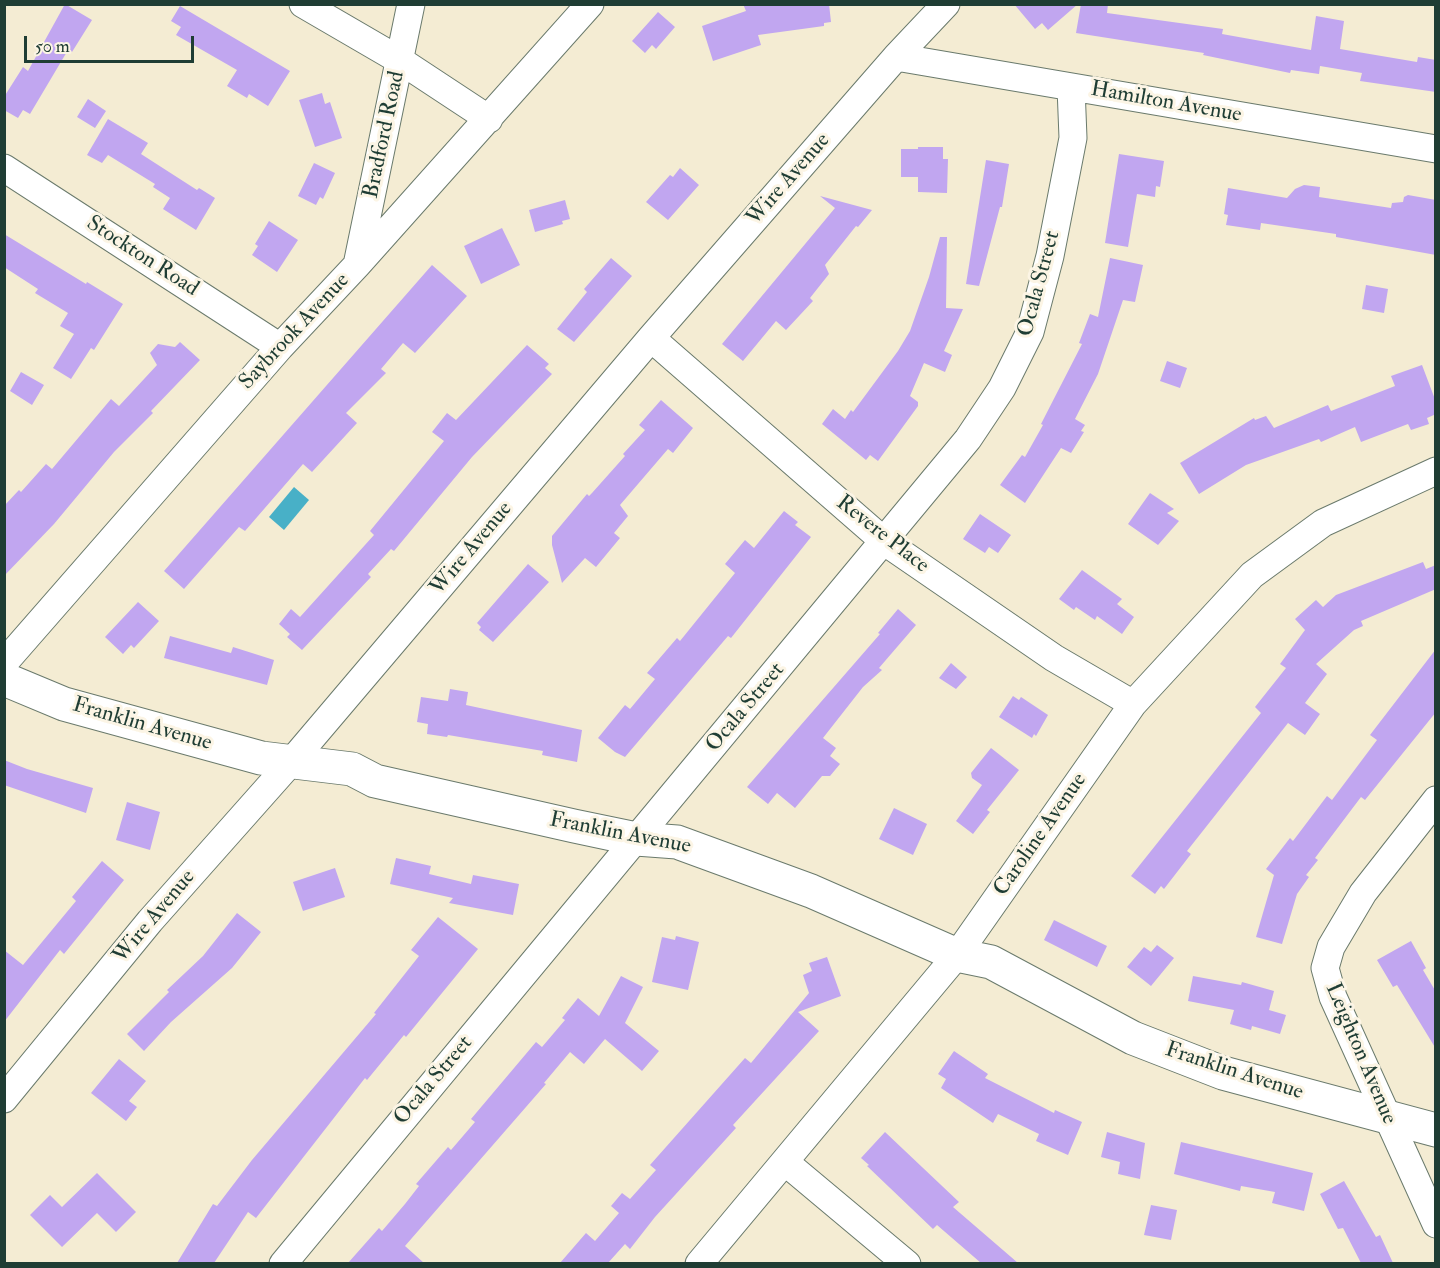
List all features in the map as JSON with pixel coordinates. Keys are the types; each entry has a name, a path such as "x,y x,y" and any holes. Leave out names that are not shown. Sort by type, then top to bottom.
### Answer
{"street":[{"path":"303,4 401,61 489,119"},
{"name":"Bradford Road","path":"357,265 411,4"},
{"name":"Saybrook Avenue","path":"4,663 280,347 489,119 590,4"},
{"name":"Wire Avenue","path":"4,1099 150,921 305,762 651,338 896,57 946,4"},
{"name":"Hamilton Avenue","path":"896,57 1436,149"},
{"name":"Ocala Street","path":"283,1263 885,542 968,439 1002,387 1030,332 1050,256 1073,138 1071,87"},
{"name":"Stockton Road","path":"4,168 280,347"},
{"name":"Revere Place","path":"651,338 885,542 1054,658 1133,704"},
{"name":"Caroline Avenue","path":"699,1263 957,955 1133,704 1252,575 1323,522 1436,471"},
{"name":"Franklin Avenue","path":"4,679 64,704 136,725 261,758 305,762 345,785 375,781 636,839 678,842 811,891 957,955 984,977 1011,989 1042,989 1133,1038 1223,1073 1436,1130"},
{"name":"Leighton Avenue","path":"1436,800 1363,893 1331,947 1325,968 1333,997 1436,1224"},
{"path":"785,1162 907,1263"}],"water":[{"path":"294,487 309,500 284,530 269,517"}],"building":[{"path":"65,4 92,20 72,52 68,50 30,114 23,110 18,118 4,110 4,97 23,67 28,71"},
{"path":"743,4 829,4 831,22 824,23 824,26 758,35 761,45 713,61 702,26 746,11"},
{"path":"1014,4 1078,4 1048,30 1042,23 1035,29"},
{"path":"1081,4 1108,4 1107,13 1223,29 1222,34 1311,50 1316,16 1344,21 1340,49 1417,62 1418,57 1436,60 1436,92 1360,81 1362,73 1320,66 1319,74 1291,70 1290,73 1203,55 1204,53 1076,33"},
{"path":"180,6 290,71 268,106 249,94 247,98 227,86 237,70 176,35 181,27 171,21"},
{"path":"658,12 675,27 656,49 652,45 645,53 632,41"},
{"path":"322,93 325,104 330,102 342,138 315,147 299,100"},
{"path":"88,99 106,111 95,128 77,117"},
{"path":"108,119 148,143 141,154 197,190 199,188 215,198 196,230 163,209 170,198 153,187 155,184 108,155 102,163 87,155"},
{"path":"918,147 943,147 943,159 948,159 947,193 918,192 918,177 901,177 901,149 918,149"},
{"path":"1119,154 1164,161 1160,187 1156,186 1155,197 1137,194 1128,247 1105,243"},
{"path":"986,160 1009,164 1002,207 1000,207 979,286 966,284"},
{"path":"314,163 335,173 323,199 320,197 316,205 298,196"},
{"path":"680,168 699,185 668,220 646,202 670,175 673,177"},
{"path":"1304,185 1320,187 1319,197 1391,208 1392,203 1403,202 1404,197 1408,195 1436,200 1436,255 1336,237 1336,234 1261,223 1260,230 1226,225 1228,215 1224,214 1228,188 1287,198 1295,189"},
{"path":"820,196 872,210 825,265 829,274 810,298 813,301 786,330 776,321 743,361 722,344 835,208"},
{"path":"565,200 570,219 562,221 563,224 535,232 529,210"},
{"path":"269,221 298,240 277,272 252,255 258,246 255,244"},
{"path":"502,228 520,265 481,284 464,246"},
{"path":"4,234 123,304 94,350 91,348 71,379 53,368 74,334 60,326 68,313 35,293 38,289 4,267"},
{"path":"940,237 947,237 946,308 963,309 944,351 952,355 945,372 924,363 910,396 918,402 918,406 878,461 870,455 866,460 822,424 833,409 845,419 851,410 853,412 898,351 910,331"},
{"path":"611,258 632,276 574,342 557,329 587,292 584,289"},
{"path":"1110,258 1143,265 1135,302 1123,300 1098,374 1075,419 1085,425 1081,431 1084,432 1071,453 1061,448 1025,503 1000,485 1022,455 1025,457 1043,425 1041,424 1082,344 1079,343 1090,314 1098,317"},
{"path":"432,265 467,296 415,353 403,343 381,369 386,373 346,413 357,423 312,472 303,464 245,531 239,527 184,589 164,571"},
{"path":"1366,285 1388,289 1384,313 1362,309"},
{"path":"180,342 200,360 151,411 153,413 114,452 54,524 4,576 4,506 19,490 21,492 46,464 52,469 111,399 119,406 157,365 150,353 158,344 175,347"},
{"path":"527,345 549,364 545,368 552,374 472,457 394,551 391,549 368,574 371,577 302,650 287,637 290,634 279,624 291,609 300,617 374,535 370,531 444,441 432,432 447,413 456,420"},
{"path":"1167,361 1187,368 1180,388 1160,381"},
{"path":"1422,365 1436,402 1436,414 1427,418 1429,424 1411,430 1408,424 1361,442 1355,427 1321,442 1319,439 1246,465 1199,494 1180,463 1254,418 1255,420 1266,416 1274,428 1328,405 1331,411 1395,386 1391,376"},
{"path":"21,372 44,385 32,405 10,391"},
{"path":"661,400 693,428 673,453 668,449 620,505 628,516 614,533 620,538 596,567 585,558 562,583 552,545 552,536 587,494 589,496 625,456 623,454 645,430 639,425"},
{"path":"1150,493 1174,509 1167,513 1179,521 1158,545 1128,524"},
{"path":"784,511 798,522 795,525 811,537 731,638 728,636 625,757 615,752 598,738 625,705 630,709 655,679 647,673 677,638 680,641 735,573 725,564 745,540 754,548"},
{"path":"980,514 1011,535 998,553 989,547 985,553 963,539"},
{"path":"1423,562 1426,569 1436,565 1436,589 1361,621 1363,626 1354,630 1316,664 1327,674 1305,703 1320,714 1305,735 1288,723 1187,851 1191,854 1164,889 1161,886 1155,894 1131,876 1261,713 1255,707 1286,668 1280,664 1305,630 1295,619 1316,600 1323,607 1336,595"},
{"path":"528,564 549,582 493,642 479,630 481,627 477,623"},
{"path":"1082,570 1122,599 1117,604 1134,617 1122,634 1097,616 1095,620 1076,607 1074,610 1059,599"},
{"path":"138,602 159,621 134,648 131,645 123,654 105,637"},
{"path":"898,609 916,625 879,668 882,670 863,687 823,738 836,748 830,756 840,764 830,776 822,776 795,808 777,793 768,804 747,787 880,634 878,633"},
{"path":"170,636 231,653 233,647 274,660 267,685 164,658"},
{"path":"1436,649 1436,712 1365,800 1361,797 1315,858 1318,860 1306,875 1309,877 1297,894 1282,944 1256,937 1274,875 1266,869 1290,838 1293,841 1327,796 1332,800 1377,740 1370,735"},
{"path":"951,663 967,677 956,689 939,678"},
{"path":"450,689 468,692 466,705 582,730 577,762 542,755 543,751 448,735 447,737 427,734 428,724 417,722 421,697 448,701"},
{"path":"1013,696 1019,700 1021,697 1048,715 1036,736 1034,734 1032,738 999,717"},
{"path":"991,748 1019,770 987,810 990,812 973,834 956,821 982,785 972,778 971,773"},
{"path":"4,760 93,788 86,813 4,785"},
{"path":"127,802 160,812 150,850 116,840"},
{"path":"894,808 927,824 913,855 879,839"},
{"path":"396,858 431,866 429,874 471,884 473,875 519,884 513,915 449,903 453,898 390,884"},
{"path":"102,861 124,880 64,954 60,950 4,1022 4,950 23,965 76,901 72,897"},
{"path":"335,868 345,897 303,911 293,882"},
{"path":"237,913 261,932 232,968 171,1022 144,1051 127,1034 169,992 167,990 203,956"},
{"path":"438,917 478,949 406,1037 404,1035 367,1080 365,1078 256,1218 248,1212 214,1263 177,1263 213,1204 217,1206 252,1160 376,1014 374,1013 419,956 411,950"},
{"path":"1054,920 1107,946 1097,967 1044,940"},
{"path":"676,936 699,942 688,990 652,982 662,937 675,940"},
{"path":"1411,941 1426,968 1423,970 1436,992 1436,1049 1397,985 1393,987 1377,960"},
{"path":"1157,945 1174,958 1151,986 1127,967 1144,947 1151,952"},
{"path":"827,957 841,996 798,1012 819,1031 733,1125 736,1128 655,1217 630,1249 625,1244 608,1263 560,1263 586,1233 595,1241 619,1213 611,1206 622,1193 630,1199 656,1170 650,1165 745,1058 751,1063 809,993 803,975 812,971 809,963"},
{"path":"621,976 643,987 625,1023 659,1051 642,1071 605,1039 584,1064 570,1052 544,1083 546,1084 405,1246 424,1263 348,1263 379,1228 382,1231 419,1186 416,1184 448,1147 451,1150 475,1122 471,1119 536,1042 542,1047 565,1020 562,1018 578,998 599,1016"},
{"path":"1193,976 1241,985 1242,982 1274,991 1269,1010 1286,1015 1280,1034 1252,1026 1251,1030 1230,1024 1234,1010 1188,1001"},
{"path":"954,1051 988,1074 985,1078 1054,1113 1055,1110 1082,1122 1068,1155 1036,1141 1039,1134 998,1114 993,1123 941,1088 946,1079 938,1074"},
{"path":"119,1059 146,1081 129,1101 137,1107 126,1121 91,1093"},
{"path":"885,1132 959,1202 953,1207 1018,1263 981,1263 937,1225 933,1229 867,1166 869,1165 861,1158"},
{"path":"1107,1132 1145,1143 1140,1179 1118,1174 1120,1162 1101,1157"},
{"path":"1181,1142 1313,1173 1304,1211 1272,1203 1275,1192 1241,1186 1240,1191 1174,1174"},
{"path":"97,1173 136,1212 116,1232 97,1213 62,1247 30,1215 50,1195 62,1207"},
{"path":"1344,1181 1376,1237 1380,1235 1393,1263 1361,1263 1343,1228 1338,1229 1320,1194"},
{"path":"1151,1205 1177,1210 1171,1240 1144,1235"}]}
